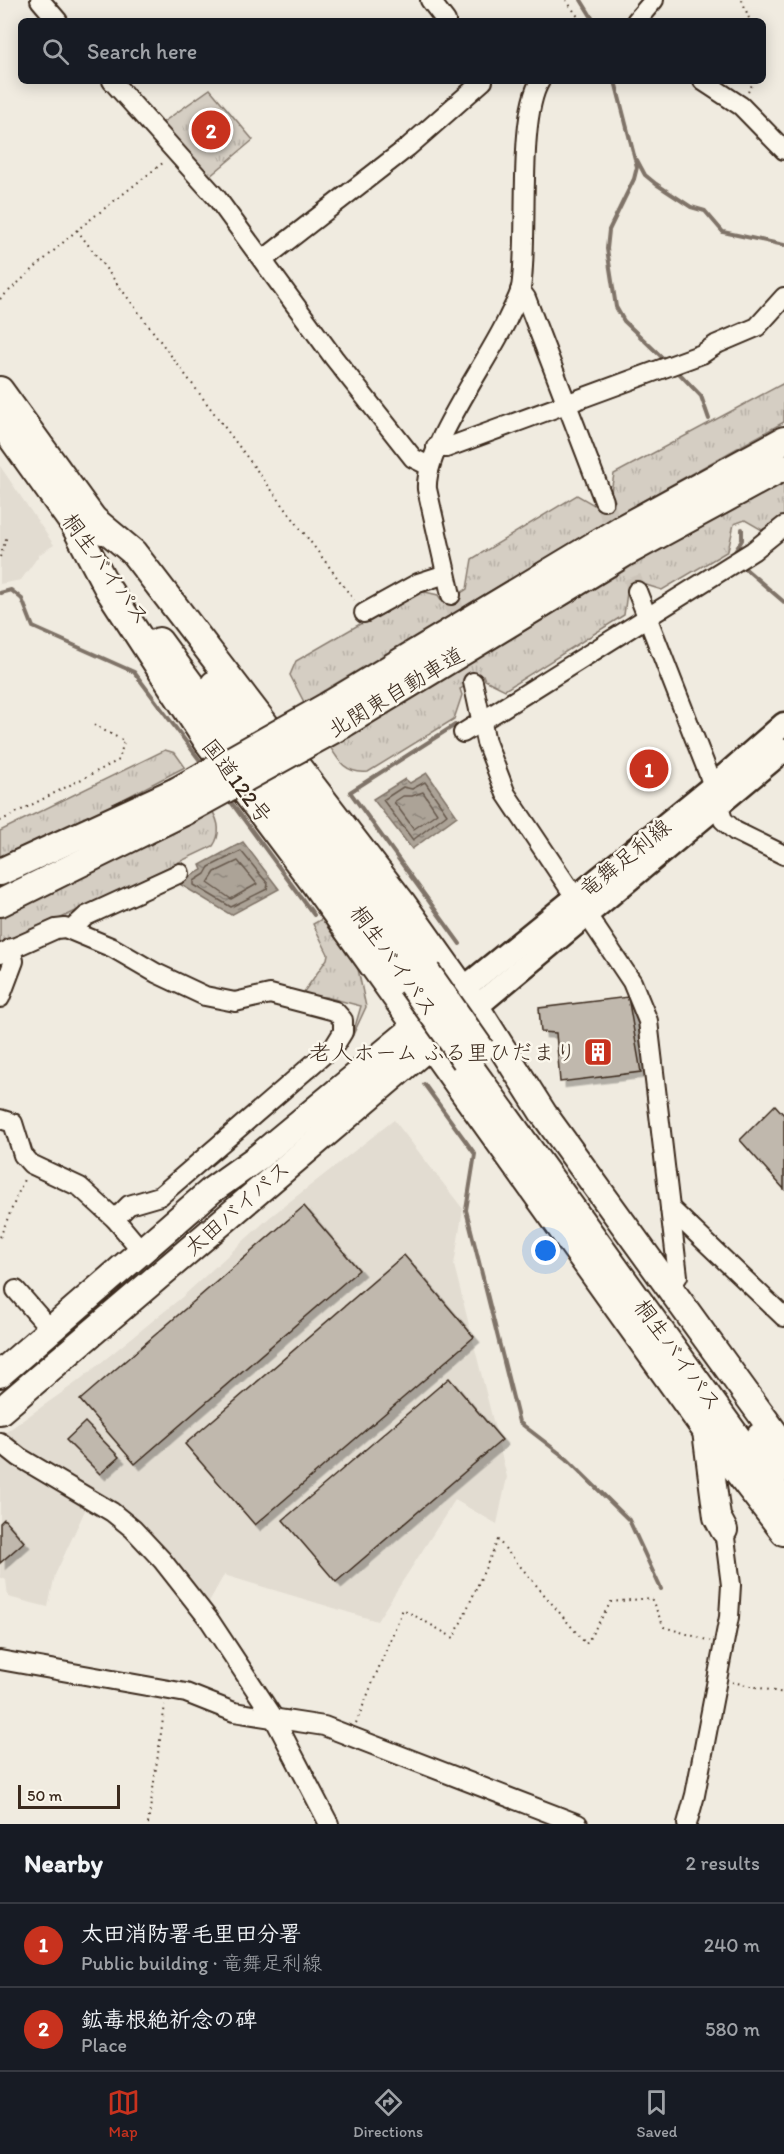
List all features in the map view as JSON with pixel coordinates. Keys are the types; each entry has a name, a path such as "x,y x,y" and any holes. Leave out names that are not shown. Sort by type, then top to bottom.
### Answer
{"highway":[{"name":"桐生バイパス","path":"0,390 83,521 411,984 473,1055 784,1469"},
{"name":"桐生バイパス","path":"0,422 83,521"},
{"name":"北関東自動車道","path":"338,714 621,529 784,440"},
{"name":"北関東自動車道","path":"0,903 627,552 784,467"},
{"name":"国道122号","path":"83,521 108,589 176,697 411,984 423,1035 706,1431 774,1504"},
{"path":"83,521 133,552 404,904 469,998 543,1113 784,1446"},
{"name":"北関東自動車道","path":"0,872 180,801"},
{"path":"212,1190 248,1149 389,1027 411,984"},
{"name":"太田バイパス","path":"0,1374 212,1190 423,1035 469,998"},
{"name":"太田バイパス","path":"0,1411 423,1035"},
{"name":"桐生バイパス","path":"473,1055 774,1504"},
{"path":"706,1431 717,1517 724,1530"},
{"path":"724,1530 726,1509 730,1501 746,1496 774,1504 784,1532"}],"main road":[{"name":"竜舞足利線","path":"715,797 784,724"},
{"name":"竜舞足利線","path":"469,998 715,797 784,750"}],"street":[{"path":"40,0 55,18"},
{"path":"430,0 444,18"},
{"path":"639,18 654,0"},
{"path":"115,84 216,197 264,259 334,358 413,458 429,466"},
{"path":"264,259 408,147 480,84"},
{"path":"451,594 427,489 429,466 436,447 498,340 520,290 525,245 529,112 539,84"},
{"path":"708,84 741,106 784,150"},
{"path":"520,290 526,298 604,501"},
{"path":"436,447 446,448 702,354 717,344 757,327 784,297"},
{"path":"463,733 753,551 784,526"},
{"path":"364,613 418,583 447,574"},
{"path":"637,591 723,820 735,831 784,855"},
{"path":"473,682 481,722 506,794 632,982 648,1021 678,1276 670,1288"},
{"path":"72,930 86,916 180,873"},
{"path":"0,998 14,961 6,951 61,928 72,930 113,948 193,992 236,1002 270,994 335,1011 343,1020 342,1038 335,1046 160,1196 129,1205 115,1220"},
{"path":"0,1119 13,1123 23,1155 31,1164 80,1187 115,1220 141,1250"},
{"path":"670,1208 784,1317"},
{"path":"16,1290 51,1330"},
{"path":"0,1442 19,1457 112,1512 133,1529 189,1592 274,1718 330,1824"},
{"path":"687,1824 695,1795 724,1645 731,1586 724,1530"},
{"path":"0,1660 186,1693 234,1712 324,1726 578,1824"}],"path":[{"path":"566,0 579,18"},
{"path":"742,0 749,18"},
{"path":"0,299 77,230 176,153"},
{"path":"77,230 364,613"},
{"path":"0,557 7,536"},
{"path":"0,821 119,760 124,741 94,725"},
{"path":"0,1237 31,1164"},
{"path":"350,1736 403,1609 454,1638 498,1540 586,1644 611,1602 651,1598 664,1627 724,1645"},
{"path":"717,1680 784,1693"},
{"path":"148,1824 167,1690"}],"shaded area":[{"path":"0,466 54,545 40,554 21,580 0,584"},
{"path":"394,1120 463,1209 454,1265 507,1477 497,1524 455,1500 377,1621 224,1575 206,1607 136,1522 22,1449 6,1432 77,1382 181,1298 270,1217"},
{"path":"0,1454 87,1506 55,1575 48,1607 8,1597 6,1580 0,1577"}],"green space":[{"path":"210,89 253,140 209,177 162,123"},
{"path":"784,383 784,422 621,513 305,704 290,675 296,661 421,591 438,595 444,604 467,589 472,559 577,495 601,509 615,501 611,492 614,474"},
{"path":"784,480 784,518 762,530 745,520 734,524 728,551 662,590 643,584 640,579 628,585 624,615 505,690 485,680 483,675 460,689 462,695 454,719 368,772 349,769 336,757 329,745 345,734 348,737 680,537"},
{"path":"165,750 175,753 185,767 97,813 0,857 0,831"},
{"path":"211,809 218,827 218,836 213,846 0,947 0,916 197,822 194,816"},
{"path":"322,919 358,969 366,1007 352,1037 361,1006 326,997 301,996 327,959 328,954 313,924"}],"water":[{"path":"427,773 457,816 412,849 373,799 405,779 410,783"},
{"path":"243,842 279,889 231,915 178,883 202,870 200,865"}],"building":[{"name":"老人ホーム ふる里ひだまり","path":"628,997 641,1072 560,1082 556,1033 541,1032 539,1008"},
{"path":"775,1105 784,1115 784,1189 740,1140"},
{"path":"304,1206 359,1270 135,1464 80,1400"},
{"path":"404,1255 474,1337 255,1525 185,1444"},
{"path":"449,1378 502,1440 336,1582 283,1520"},
{"path":"85,1422 119,1457 100,1474 66,1440"},
{"path":"4,1519 24,1542 0,1563 0,1523"}],"waterway":[{"path":"581,0 592,18"},
{"path":"616,84 637,167 634,179 609,230 607,249 616,307 624,321 667,362"},
{"path":"637,160 645,175 691,207 705,211 723,232 784,245"},
{"path":"677,371 701,396 709,419"},
{"path":"733,555 742,540 742,529"},
{"path":"741,565 784,602"},
{"path":"0,593 11,590 22,599 33,627 134,672 204,766"},
{"path":"508,694 528,682"},
{"path":"455,725 350,792 460,944"},
{"path":"228,798 314,915"},
{"path":"424,1084 475,1154 466,1210 519,1422 567,1459 629,1520 661,1589"}],"tunnel":[{"path":"604,501 637,591"},
{"path":"451,595 473,682"}],"place":[{"name":"鉱毒根絶祈念の碑","path":"211,130"},
{"name":"太田消防署毛里田分署","path":"649,769"},
{"name":"老人ホーム ふる里ひだまり","path":"598,1052"}]}
